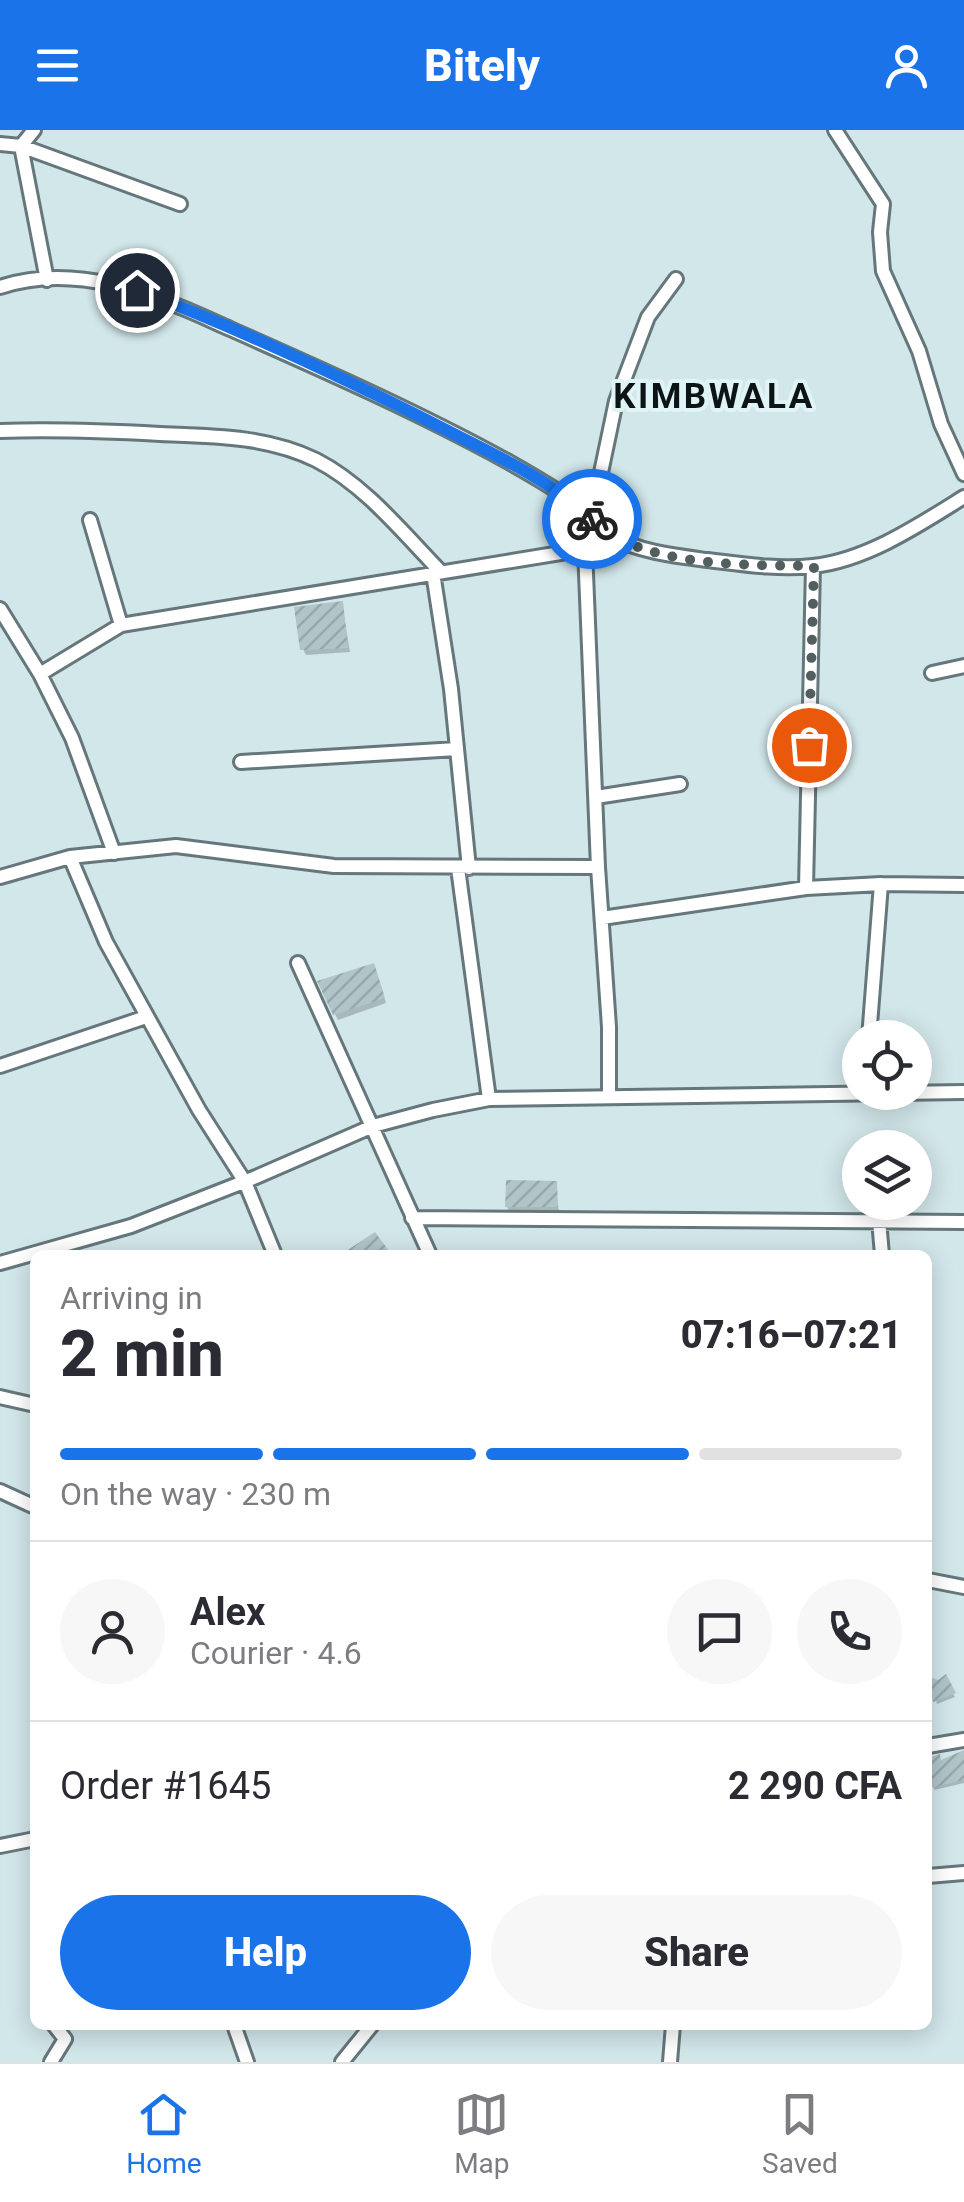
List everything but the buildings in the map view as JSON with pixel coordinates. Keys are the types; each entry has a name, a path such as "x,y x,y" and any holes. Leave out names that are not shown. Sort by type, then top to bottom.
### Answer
{"street":[{"path":"34,130 21,146 46,280"},
{"path":"834,130 882,204 883,270 920,351 942,424 964,474"},
{"path":"0,144 21,146 180,204"},
{"path":"0,287 18,281 79,278 137,290 176,304 472,443 582,508 607,534 647,549 755,566 814,566 852,556 891,539 964,497"},
{"path":"609,1097 609,1027 598,868 585,549 616,402 648,318 676,279"},
{"path":"0,431 72,429 225,436 277,445 318,461 343,478 378,506 437,572 490,1099"},
{"path":"90,520 121,624"},
{"path":"40,674 121,624 585,549 607,534"},
{"path":"806,888 814,566"},
{"path":"0,609 40,674 72,738 114,852"},
{"path":"932,672 964,666"},
{"path":"241,762 457,749"},
{"path":"596,797 680,784"},
{"path":"0,877 70,857 176,846 334,866 598,868"},
{"path":"70,857 106,942 245,1182 273,1250"},
{"path":"870,1020 881,884"},
{"path":"602,918 806,888 881,884 964,886"},
{"path":"298,964 428,1250"},
{"path":"0,1066 146,1017"},
{"path":"932,1093 964,1092"},
{"path":"46,1250 131,1226 373,1126 490,1099 842,1094"},
{"path":"412,1218 842,1220"},
{"path":"882,1250 879,1220 964,1222"},
{"path":"0,1263 30,1255"},
{"path":"0,1397 30,1403"},
{"path":"0,1491 30,1505"},
{"path":"932,1581 964,1588"},
{"path":"932,1745 964,1740"},
{"path":"0,1846 30,1839"},
{"path":"932,1876 964,1873"},
{"path":"50,2062 64,2042 57,2030"},
{"path":"236,2030 246,2062"},
{"path":"342,2062 368,2030"},
{"path":"670,2062 673,2030"}],"way so far":[{"path":"592,519 607,534 647,549 755,566 814,566 809,745"}],"district":[{"name":"KIMBWALA","path":"714,396"}],"route":[{"path":"137,290 402,407 511,464 582,508 592,519"}]}
